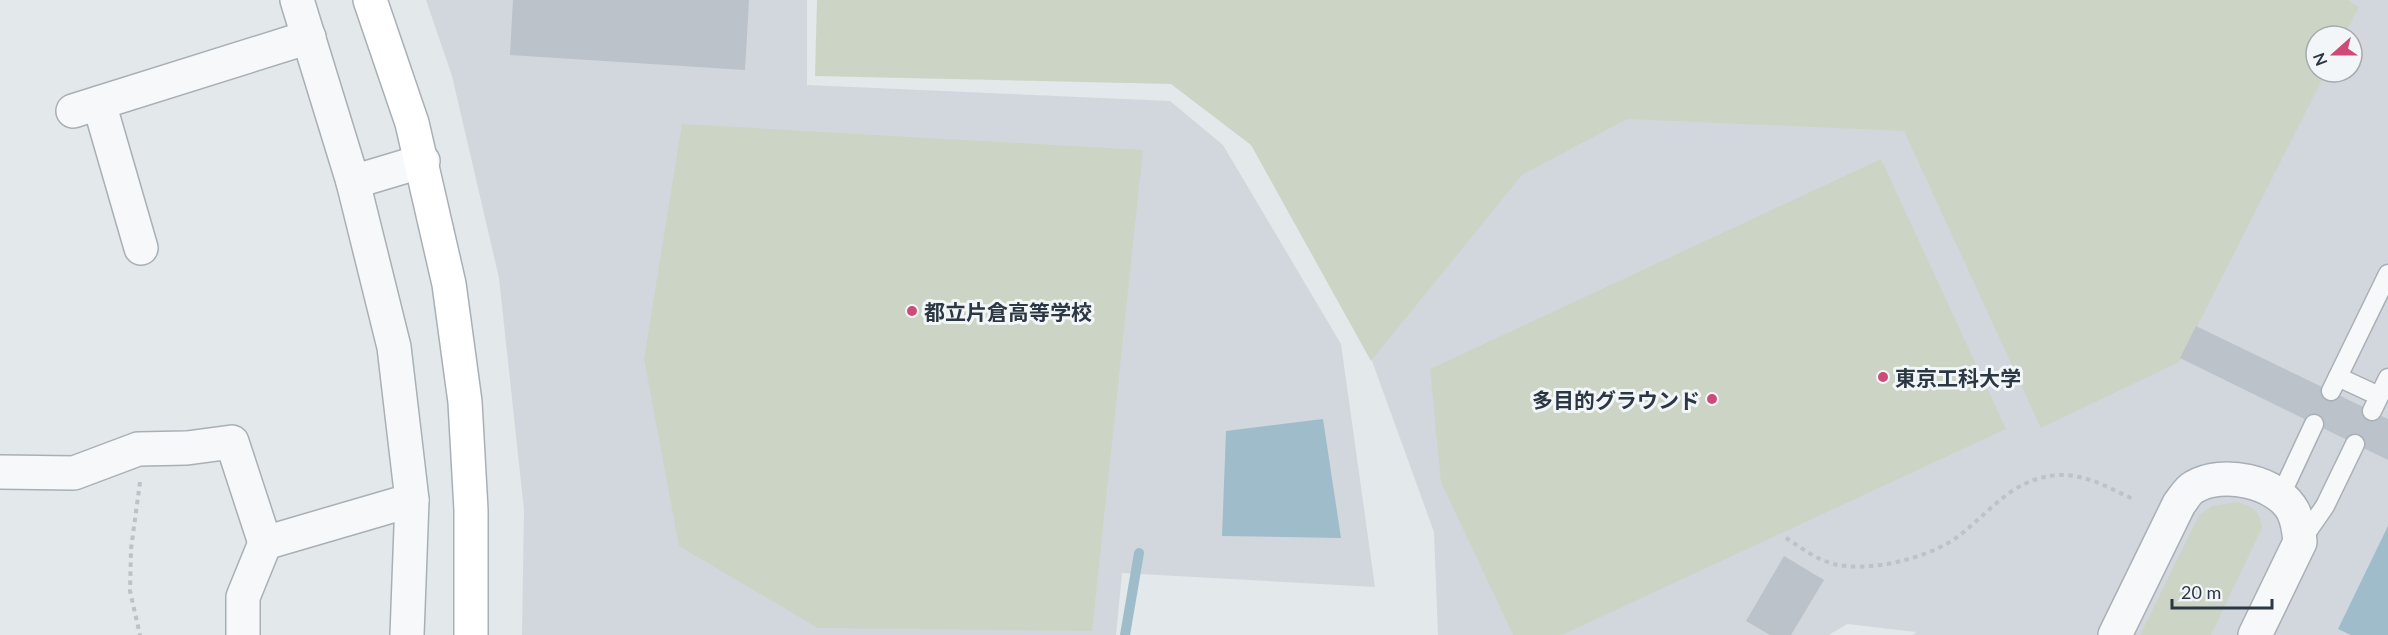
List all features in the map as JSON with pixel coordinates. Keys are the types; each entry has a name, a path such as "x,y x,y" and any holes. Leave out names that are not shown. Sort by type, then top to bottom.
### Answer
{"street":[{"path":"297,0 353,182 394,347 412,500 407,635"},
{"path":"370,0 423,161 449,284 465,402 471,510 471,635"},
{"path":"141,248 86,107 309,37"},
{"path":"353,182 423,161"},
{"path":"0,472 74,473 138,448 187,448 232,442 266,543 243,597 243,635"},
{"path":"2115,635 2178,504 2192,487 2214,480 2240,478 2262,486 2280,497 2292,509 2298,525 2300,542 2255,635"},
{"path":"266,543 412,500"}],"lane":[{"path":"2388,274 2335,384 2375,403 2388,378"},
{"path":"2280,497 2314,424"},
{"path":"2300,542 2325,506 2355,444"}],"path":[{"path":"138,448 140,485 131,549 130,591 140,635"},
{"path":"1786,538 1831,564 1851,568 1913,558 1942,547 1959,536 2008,492 2040,478 2061,475 2082,477 2133,499"}],"shaded area":[{"name":"都立片倉高等学校","path":"426,0 807,0 807,85 1170,101 1223,145 1341,344 1375,587 1122,573 1116,635 522,635 524,510 499,278 452,76"},
{"name":"東京工科大学","path":"1389,0 2388,0 2388,635 1913,635 1916,632 1847,624 1829,635 1438,635 1434,532 1322,223"}],"green space":[{"path":"817,0 2348,0 2359,7 2350,24 2304,24 2304,84 2320,84 2179,362 2041,428 1904,131 1627,119 1522,175 1371,361 1251,145 1171,84 815,76"},
{"path":"682,124 1143,150 1092,631 818,628 679,546 644,359"},
{"name":"多目的グラウンド","path":"1881,159 2006,429 1562,635 1513,635 1441,482 1430,369"},
{"path":"2237,502 2247,505 2257,513 2262,528 2211,635 2140,635 2199,515 2212,506"}],"water":[{"path":"1323,419 1341,538 1222,536 1226,431"},
{"path":"2388,526 2388,635 2351,635 2338,629"}],"building":[{"path":"513,0 749,0 745,70 510,55"},
{"path":"2196,326 2388,419 2388,460 2180,358"},
{"path":"1784,556 1824,580 1791,635 1770,635 1746,621"}],"waterway":[{"path":"1125,635 1139,553"}],"place":[{"name":"都立片倉高等学校","path":"912,311"},
{"name":"東京工科大学","path":"1883,377"},
{"name":"多目的グラウンド","path":"1712,399"}]}
